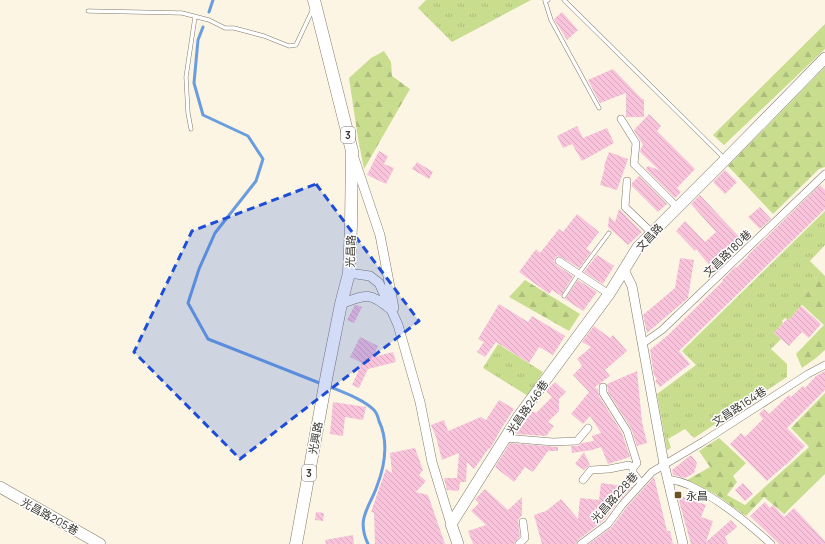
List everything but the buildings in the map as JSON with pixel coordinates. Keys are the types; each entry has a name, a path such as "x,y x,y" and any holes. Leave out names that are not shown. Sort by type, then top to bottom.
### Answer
{"main road":[{"name":"光昌路","path":"314,2 352,151 349,273"},
{"name":"文昌路","path":"624,270 638,247 825,58"},
{"name":"光昌路246巷","path":"451,524 519,416 609,294 624,270"},
{"name":"3","path":"341,304 349,273"},
{"name":"光興路","path":"296,544 321,402 341,304"},
{"name":"光昌路205巷","path":"0,488 100,544"},
{"name":"光昌路","path":"451,524 458,544"}],"street":[{"path":"621,119 636,143 634,164 677,207"},
{"path":"352,151 380,235 398,325"},
{"name":"文昌路180巷","path":"642,344 662,330 825,174"},
{"path":"627,181 625,207 652,233"},
{"path":"559,260 609,294"},
{"path":"624,270 632,286 664,464 683,544"},
{"name":"光昌路","path":"349,273 370,276 379,284 398,325 420,402 432,462 451,524"},
{"path":"341,304 360,297 370,296 378,299 390,309 398,325"},
{"name":"文昌路164巷","path":"664,464 704,441 800,379 825,365"},
{"path":"603,387 603,393 627,431 637,463 633,468 633,473 641,483"},
{"path":"505,438 553,442 577,441 588,428"},
{"name":"光昌路228巷","path":"581,544 608,524 641,483 652,472 664,464"},
{"path":"583,480 591,470 609,469 629,465 633,468"},
{"path":"668,479 687,484 713,498 748,522 771,544"},
{"path":"519,544 525,538 523,522"}],"lane":[{"path":"548,0 545,1 551,20 599,108"},
{"path":"564,0 726,159"},
{"path":"88,11 182,13 209,20 225,28 234,28 264,36 289,46 296,45 314,2"},
{"path":"191,129 188,112 186,77 195,17"},
{"path":"564,296 609,233"}],"highlighted area":[{"path":"316,184 419,321 240,459 134,352 192,231"}],"green space":[{"path":"426,0 531,0 452,42 418,8"},
{"path":"825,24 825,49 724,145 713,135"},
{"path":"384,51 391,62 392,76 410,89 364,169 349,78 371,58"},
{"path":"825,67 825,167 819,169 773,214 728,166"},
{"path":"825,211 825,245 810,261 820,271 801,306 789,320 785,318 782,321 783,323 774,333 781,339 771,349 787,364 787,377 694,438 685,429 668,439 671,448 667,450 657,394 696,365 682,351"},
{"path":"820,271 825,276 825,350 802,368 796,354 824,325 801,304"},
{"path":"525,280 580,314 569,331 509,297"},
{"path":"498,344 543,372 528,396 483,368"},
{"path":"825,393 825,474 784,514 764,497 746,516 715,494 687,480 710,467 699,451 719,438 746,463 733,476 737,482 727,495 745,505 809,447 791,428"}],"waterway":[{"path":"209,12 213,0"},
{"path":"203,27 198,40 194,83 203,115 248,136 263,159 256,181 215,233 199,269 188,303 208,339 322,384"},
{"path":"328,386 364,402 374,410 378,416 382,429 385,445 384,462 380,478 363,520 363,527 368,544"}],"place":[{"name":"永昌","path":"678,495"}]}
